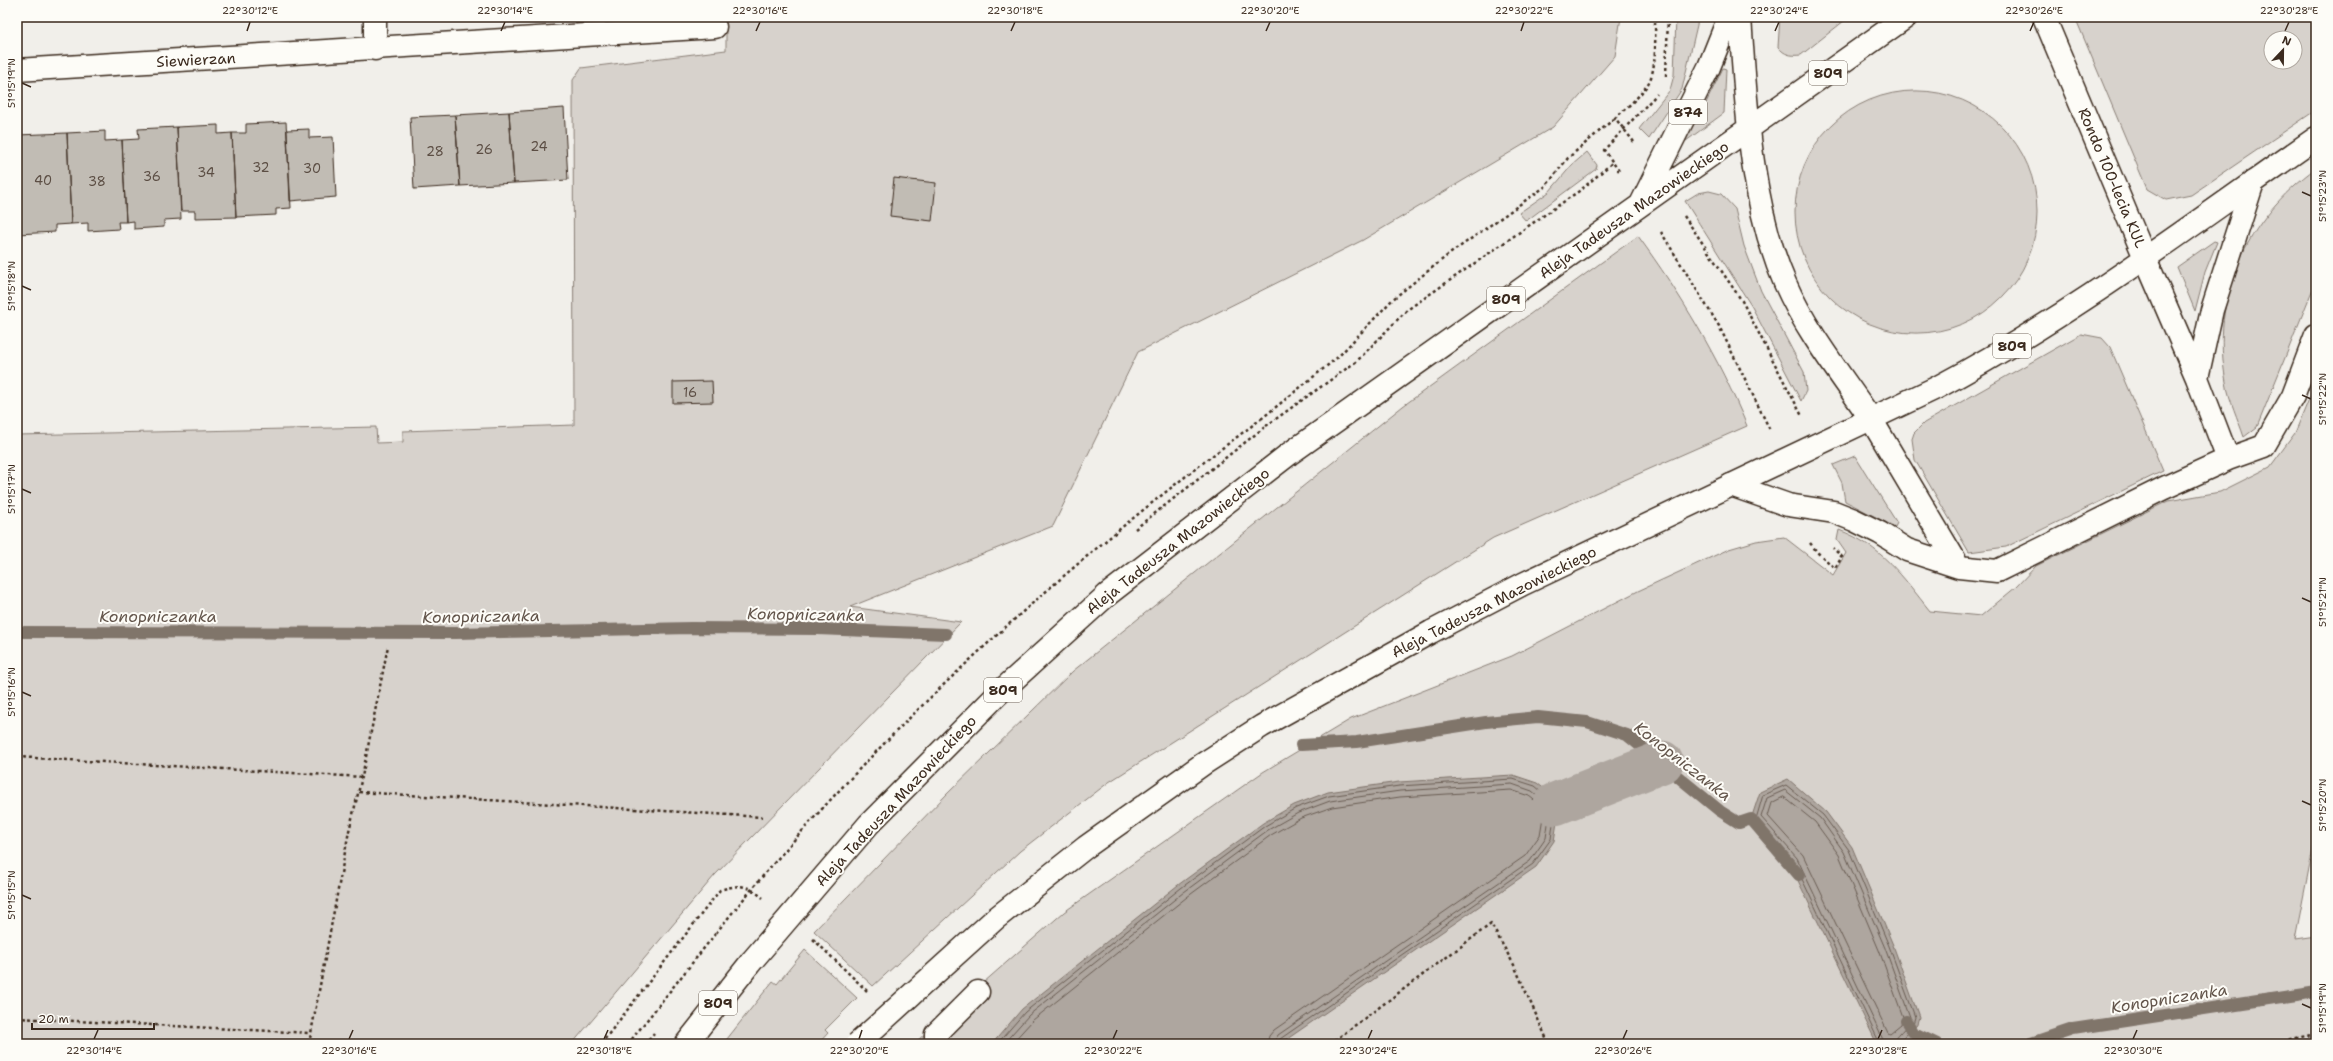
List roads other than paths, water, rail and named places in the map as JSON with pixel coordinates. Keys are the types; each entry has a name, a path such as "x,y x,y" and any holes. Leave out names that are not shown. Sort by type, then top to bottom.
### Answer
{"main road":[{"path":"375,17 375,49"},
{"name":"874","path":"1641,204 1660,180 1729,17"},
{"path":"1740,17 1750,128 1768,230 1786,284 1808,324 1871,419 1959,566"},
{"name":"809","path":"1750,128 1906,17"},
{"name":"Rondo 100-lecia KUL","path":"1871,419 1936,388 2016,344 2145,258 2044,17"},
{"name":"Siewierzan","path":"17,70 715,27"},
{"name":"Aleja Tadeusza Mazowieckiego","path":"1660,180 1750,128"},
{"name":"809","path":"2145,258 2316,138"},
{"path":"2197,378 2212,310 2253,182"},
{"name":"Aleja Tadeusza Mazowieckiego","path":"686,1044 751,962 869,824 1000,692 1107,594 1289,454 1641,204"},
{"path":"2145,258 2197,378 2228,459"},
{"path":"1731,485 1769,499 1807,508 1834,512 1880,533 1907,550 1959,566 1997,571 2164,488 2228,459 2264,446 2292,396 2316,335"},
{"name":"Aleja Tadeusza Mazowieckiego","path":"857,1044 937,970 1043,880 1203,764 1290,710 1456,618 1632,532 1871,419"},
{"path":"936,1044 936,1034 978,992"}],"water":[{"path":"1513,775 1537,783 1552,795 1558,816 1554,841 1536,867 1280,1044 992,1044 1022,1009 1178,885 1263,823 1294,805 1328,792 1399,782"},
{"path":"1788,779 1826,812 1852,847 1893,945 1919,1017 1914,1033 1901,1044 1876,1042 1789,862 1751,819 1760,792"}],"waterway":[{"name":"Konopniczanka","path":"17,632 455,633 691,628 817,629 946,634"},
{"name":"Konopniczanka","path":"1301,745 1357,742 1486,722 1538,717 1587,722 1627,735 1720,811 1739,823 1751,819 1799,875"},
{"path":"1555,804 1662,762"},
{"name":"Konopniczanka","path":"2028,1044 2073,1029 2316,992"},
{"name":"Konopniczanka","path":"1906,1021 1914,1033 1937,1044"}]}
